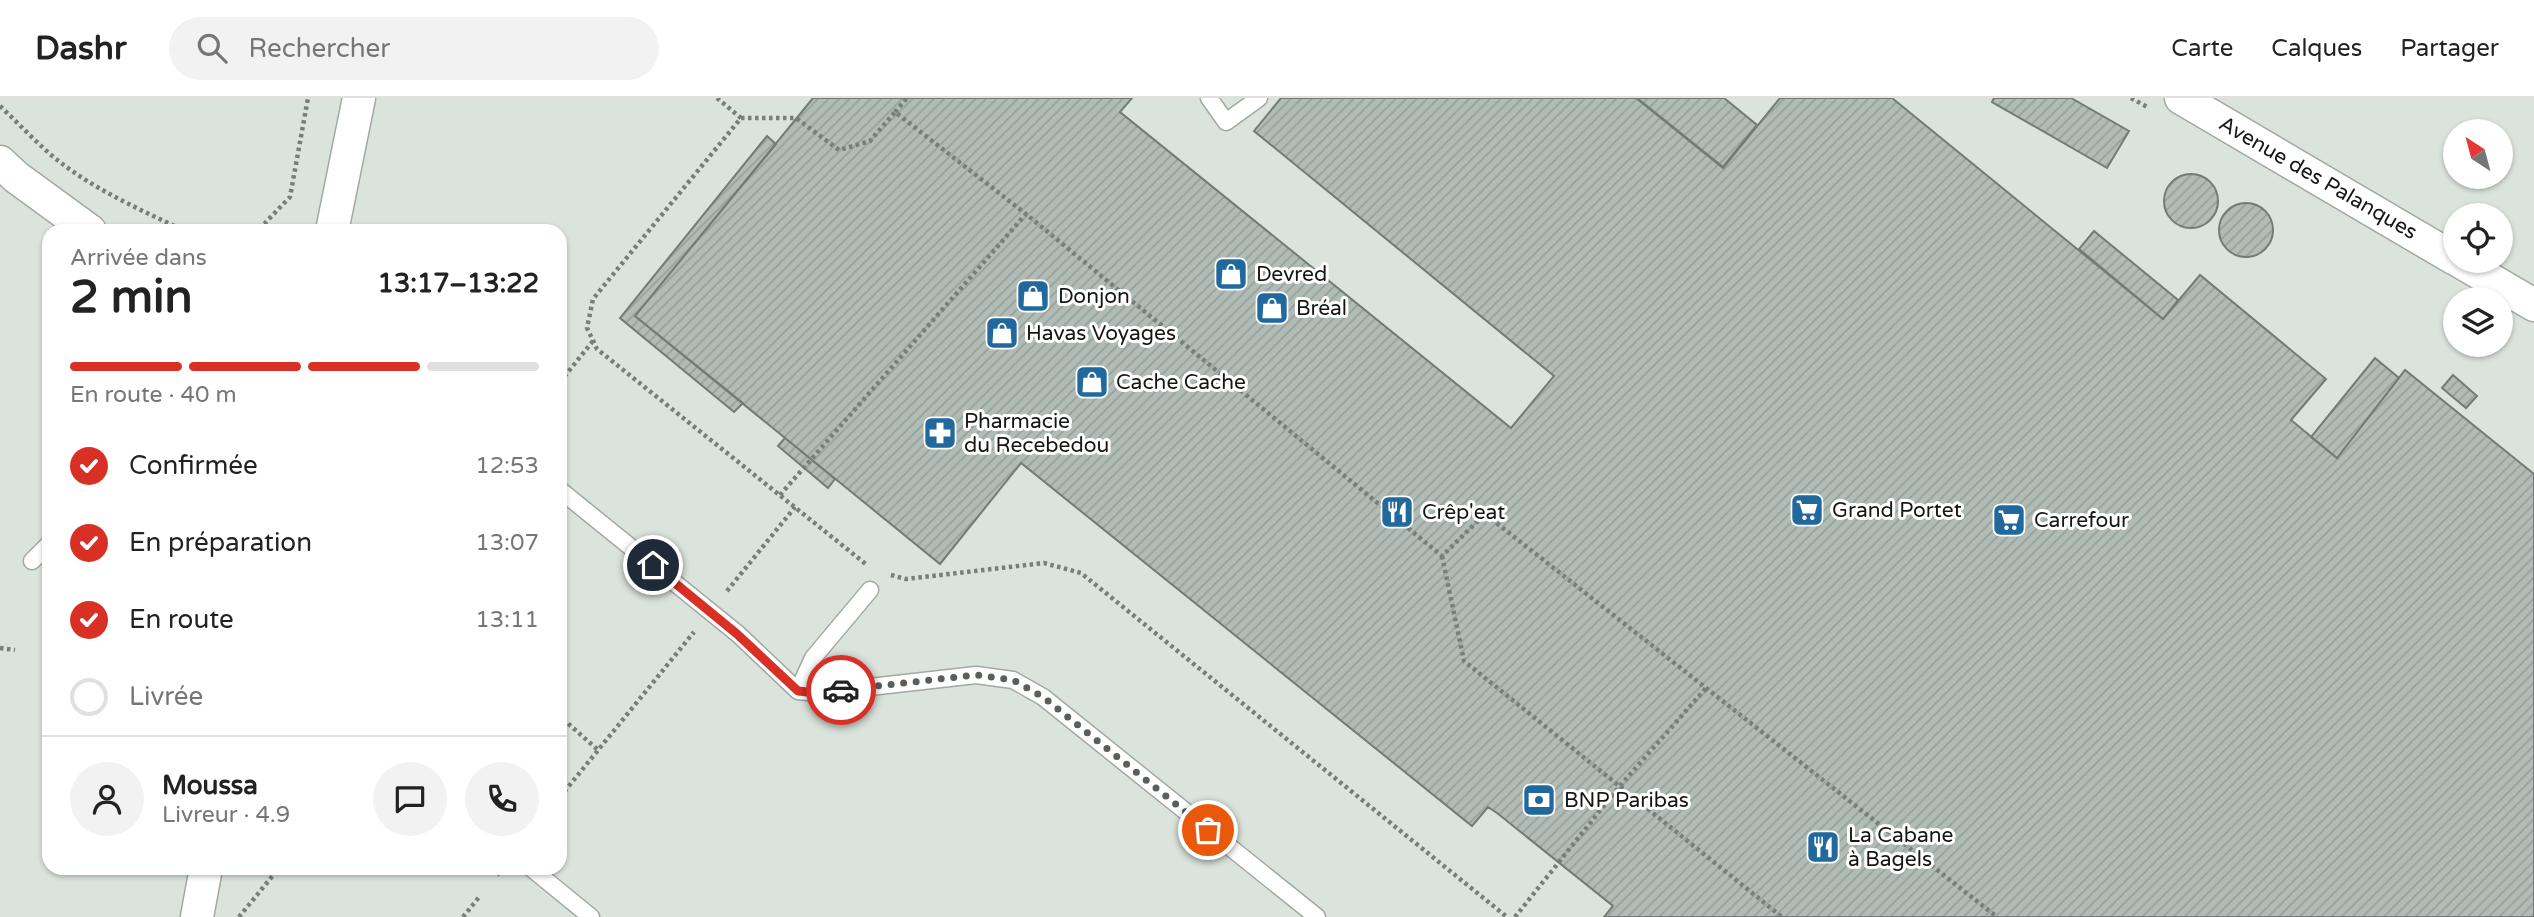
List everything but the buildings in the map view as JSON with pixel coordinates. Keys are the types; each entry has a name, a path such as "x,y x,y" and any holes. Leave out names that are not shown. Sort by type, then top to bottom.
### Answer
{"street":[{"path":"333,224 359,98"},
{"name":"Avenue des Palanques","path":"2181,98 2443,252"},
{"path":"0,162 16,177 80,224"},
{"name":"Avenue des Palanques","path":"2479,273 2534,305"},
{"path":"197,917 205,875"}],"lane":[{"path":"1209,98 1226,122 1259,98"},
{"path":"567,496 737,634 798,691 817,693 976,675 1013,680 1043,697 1317,917"},
{"path":"32,561 42,551"},
{"path":"798,691 813,658 870,590"},
{"path":"540,875 591,917"}],"path":[{"path":"263,224 290,197 308,98"},
{"path":"717,98 741,118 796,118 839,150 870,141 907,98"},
{"path":"0,106 51,155 74,171 120,201 171,224"},
{"path":"895,112 1026,214 1442,556 1464,661 1782,917"},
{"path":"741,118 593,299 587,328 597,349 873,570"},
{"path":"780,495 1026,214"},
{"path":"567,373 593,341"},
{"path":"722,597 795,508"},
{"path":"1442,556 1485,514 1997,917"},
{"path":"884,573 906,579 1044,563 1081,573 1507,917"},
{"path":"567,788 699,625"},
{"path":"0,648 15,650"},
{"path":"1515,917 1619,787 1706,688"},
{"path":"567,723 598,750"},
{"path":"239,917 273,875"},
{"path":"463,917 480,896"}],"way so far":[{"path":"841,690 976,675 1013,680 1043,697 1208,830"}],"place":[{"name":"Devred","path":"1231,274"},
{"name":"Donjon","path":"1033,296"},
{"name":"Bréal","path":"1272,308"},
{"name":"Havas Voyages","path":"1002,333"},
{"name":"Cache Cache","path":"1092,382"},
{"name":"Pharmacie du Recebedou","path":"940,433"},
{"name":"Grand Portet","path":"1807,510"},
{"name":"Crêp'eat","path":"1397,512"},
{"name":"Carrefour","path":"2009,520"},
{"name":"BNP Paribas","path":"1539,800"},
{"name":"La Cabane à Bagels","path":"1823,847"}],"route":[{"path":"653,565 737,634 798,691 817,693 841,690"}]}
